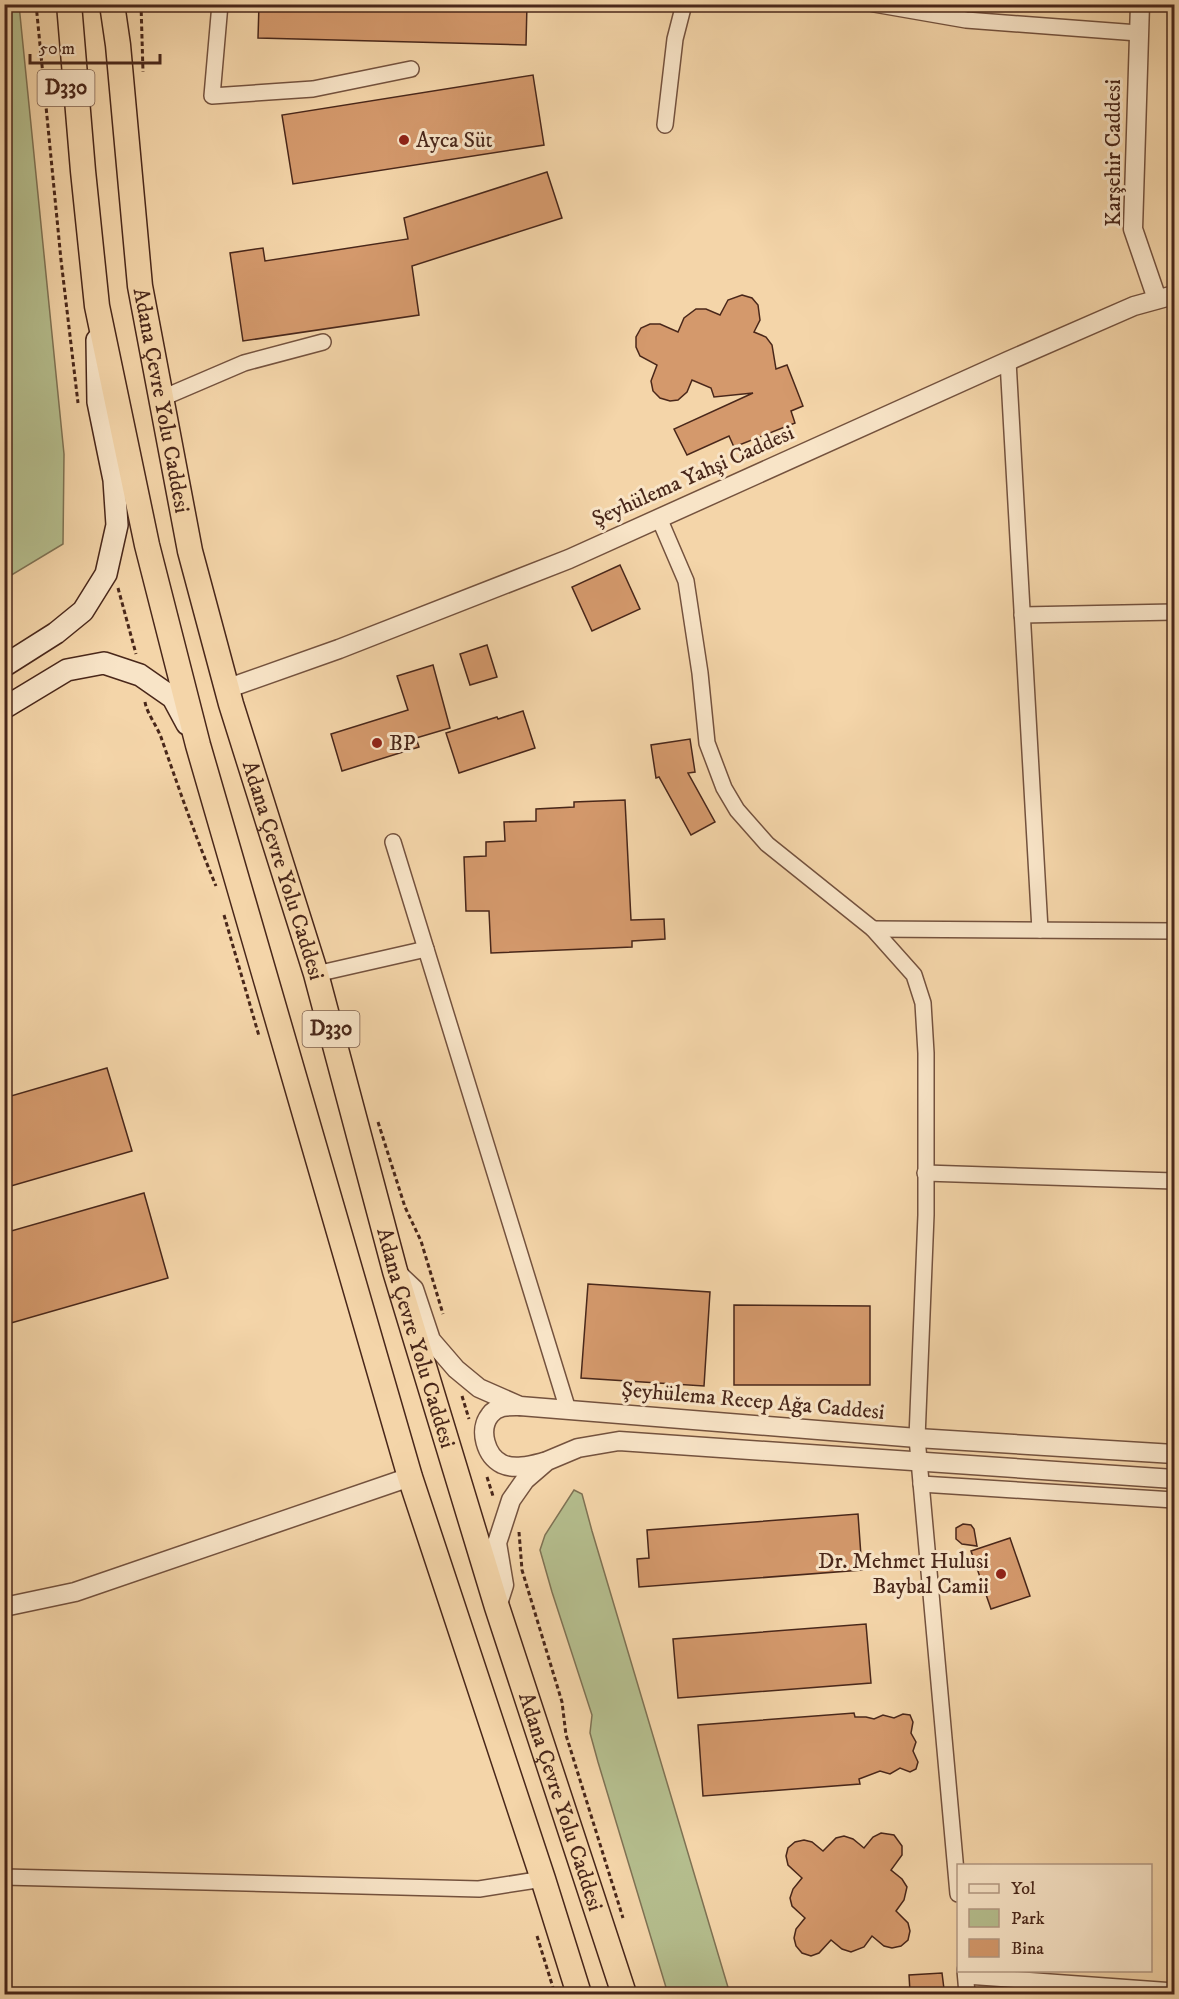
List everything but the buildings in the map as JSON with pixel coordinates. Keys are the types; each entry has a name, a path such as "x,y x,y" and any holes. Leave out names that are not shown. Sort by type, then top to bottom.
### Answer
{"highway":[{"name":"D330","path":"55,4 58,54 83,171"},
{"name":"Adana Çevre Yolu Caddesi","path":"69,4 97,306 147,545 198,745 410,1477 579,1995"},
{"name":"Adana Çevre Yolu Caddesi","path":"112,4 118,45 140,286 190,551 226,689 316,974 394,1271 496,1606 624,1995"},
{"name":"D330","path":"118,45 119,4"}],"main road":[{"path":"4,666 56,633 83,612 106,574 117,525 114,480 98,402 97,306"},
{"path":"4,708 67,670 104,663 140,675 173,698 198,745"}],"street":[{"path":"220,4 212,96 313,89 411,69"},
{"path":"665,126 675,39 684,4"},
{"path":"874,4 941,10 966,20 1138,33"},
{"name":"Karşehir Caddesi","path":"1140,4 1133,229 1166,297"},
{"name":"Şeyhülema Yahşi Caddesi","path":"226,689 339,649 569,559 1008,360 1134,306 1166,297"},
{"path":"160,399 244,363 323,342"},
{"path":"1008,360 1040,930"},
{"path":"658,518 686,582 700,673 707,743 724,788 737,810 767,844 873,928 914,975 923,1003 926,1053 926,1173 917,1438 957,1883"},
{"path":"1022,615 1174,612"},
{"path":"393,842 568,1410"},
{"path":"873,928 1174,931"},
{"path":"316,974 426,949"},
{"path":"926,1173 1174,1181"},
{"name":"Şeyhülema Recep Ağa Caddesi","path":"394,1271 414,1289 431,1340 456,1369 479,1388 520,1406 917,1438 1174,1454"},
{"path":"520,1406 501,1407 490,1414 483,1432 487,1449 502,1464 524,1467 547,1461"},
{"name":"Şeyhülema Recep Ağa Caddesi","path":"496,1606 504,1585 497,1543 511,1500 525,1480 547,1461 578,1448 619,1441 1174,1479"},
{"path":"4,1607 75,1592 410,1477"},
{"path":"921,1484 1174,1500"},
{"path":"4,1877 479,1888 543,1879"},
{"path":"967,1995 965,1973 1174,1990"}],"path":[{"path":"141,4 143,73"},
{"path":"375,1112 405,1207 421,1241 443,1316"},
{"path":"467,1378 462,1397 472,1428"},
{"path":"485,1470 498,1512 520,1534 519,1552 522,1570 562,1702 566,1735 625,1927"}],"green space":[{"path":"4,5 19,5 64,454 63,544 5,579"},
{"path":"574,1490 582,1494 730,1994 668,1994 590,1733 592,1715 540,1550 545,1535"}],"place":[{"name":"Ayca Süt","path":"404,140"},
{"name":"BP","path":"377,743"},
{"name":"Dr. Mehmet Hulusi Baybal Camii","path":"1001,1574"}]}
